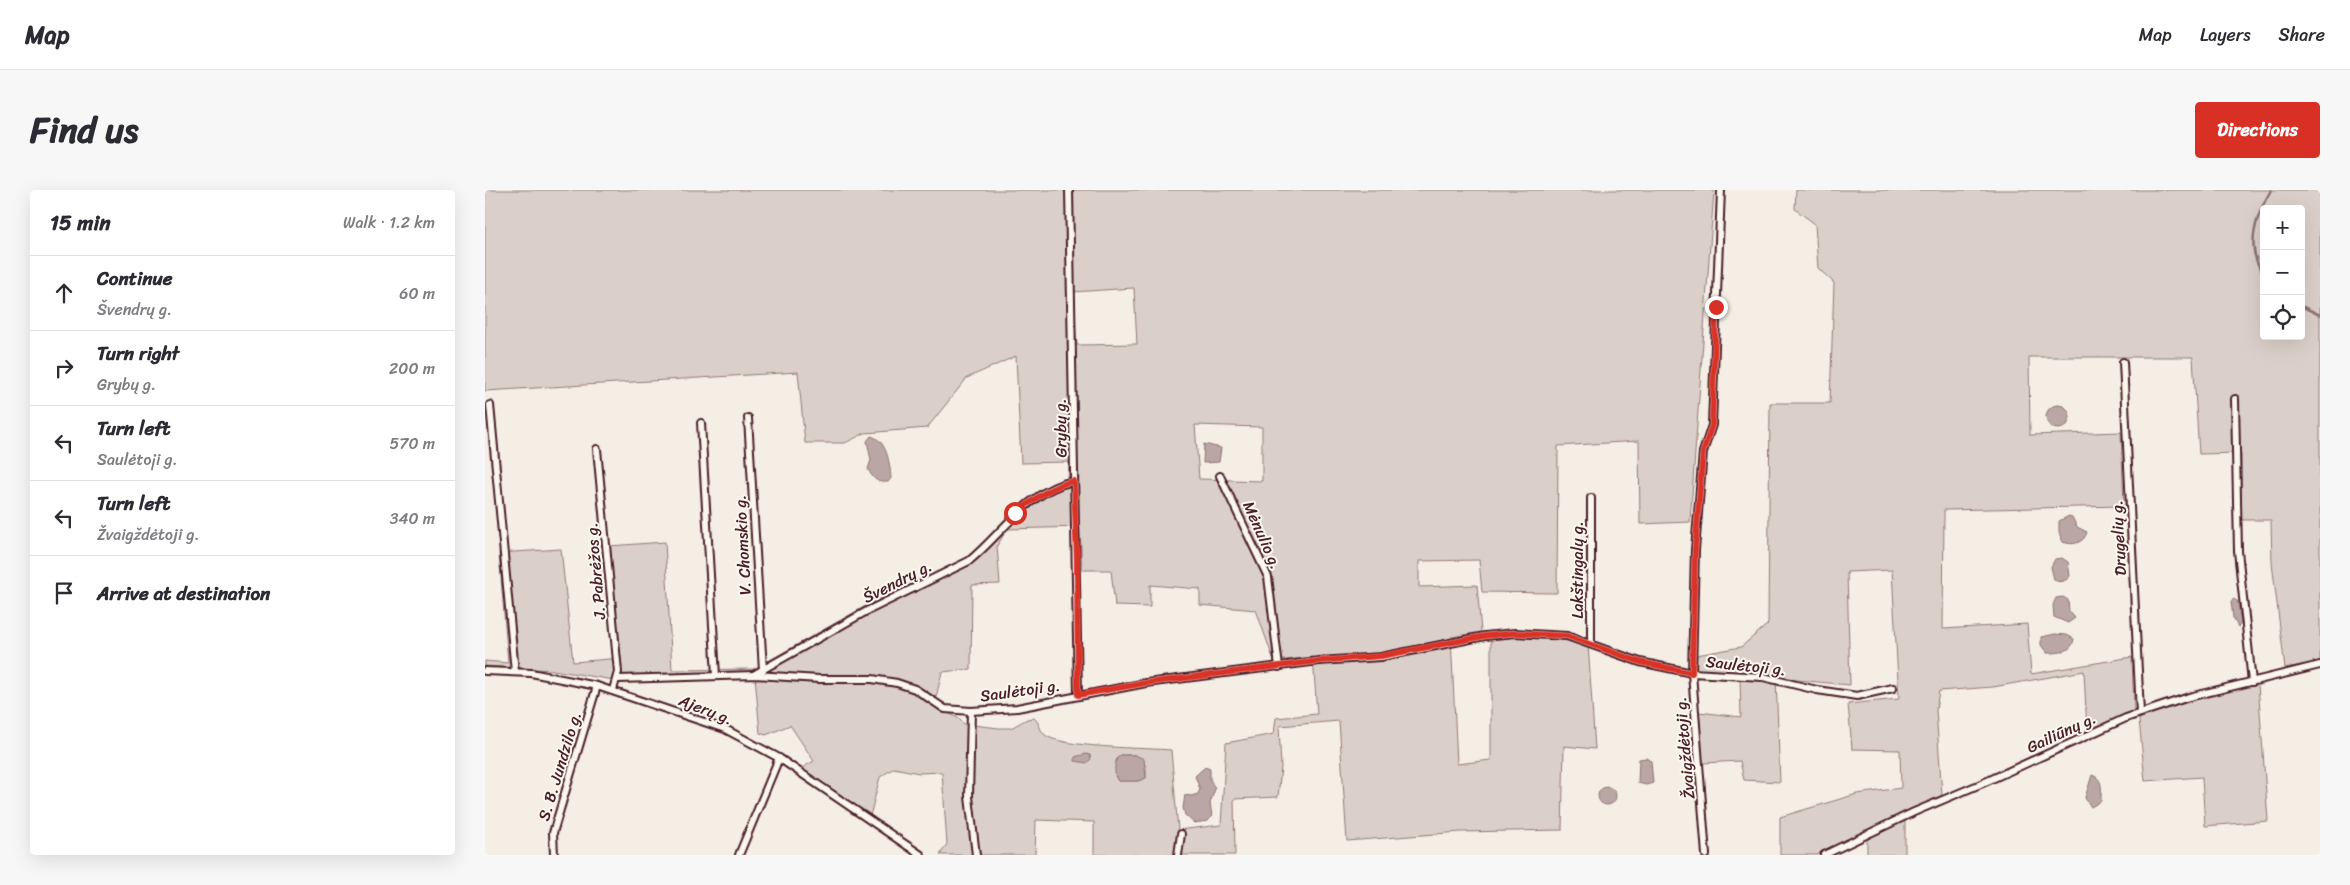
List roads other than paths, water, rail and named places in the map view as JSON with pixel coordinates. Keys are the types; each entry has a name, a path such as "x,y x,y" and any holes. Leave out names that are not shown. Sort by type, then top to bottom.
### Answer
{"street":[{"name":"Grybų g.","path":"1069,190 1078,695"},
{"name":"Žvaigždėtoji g.","path":"1706,855 1692,673 1695,550 1703,452 1712,425 1721,190"},
{"name":"Drugelių g.","path":"2123,362 2140,713"},
{"path":"2235,399 2238,551 2252,682"},
{"path":"490,405 515,672"},
{"name":"V. Chomskio g.","path":"748,418 763,670"},
{"path":"701,423 716,676"},
{"name":"J. Pabrėžos g.","path":"597,449 618,679 613,690"},
{"name":"Mėnulio g.","path":"1220,476 1268,577 1279,667"},
{"name":"Švendrų g.","path":"755,675 867,611 969,561 983,550 1015,513 1029,502 1066,483 1074,481"},
{"name":"Lakštingalų g.","path":"1591,498 1591,643"},
{"name":"Saulėtoji g.","path":"975,855 969,797 971,711 1017,708 1146,683 1319,661 1381,656 1485,636 1515,633 1559,635 1591,643 1640,662 1692,673 1763,678 1857,696 1893,688"},
{"name":"Gailiūnų g.","path":"1823,855 1914,812 2140,713 2320,665"},
{"name":"Ajerų g.","path":"485,671 549,675 597,686 725,729 779,758 921,855"},
{"path":"618,679 755,675 819,679 873,679 897,683 915,689 945,708 971,711"},
{"name":"S. B. Jundzilo g.","path":"554,855 553,833 597,686"},
{"path":"739,855 779,758"},
{"path":"1178,855 1181,834"}],"waterway":[{"path":"2260,268 2253,243 2254,232 2261,210 2271,190"},
{"path":"2305,308 2320,315"}]}
